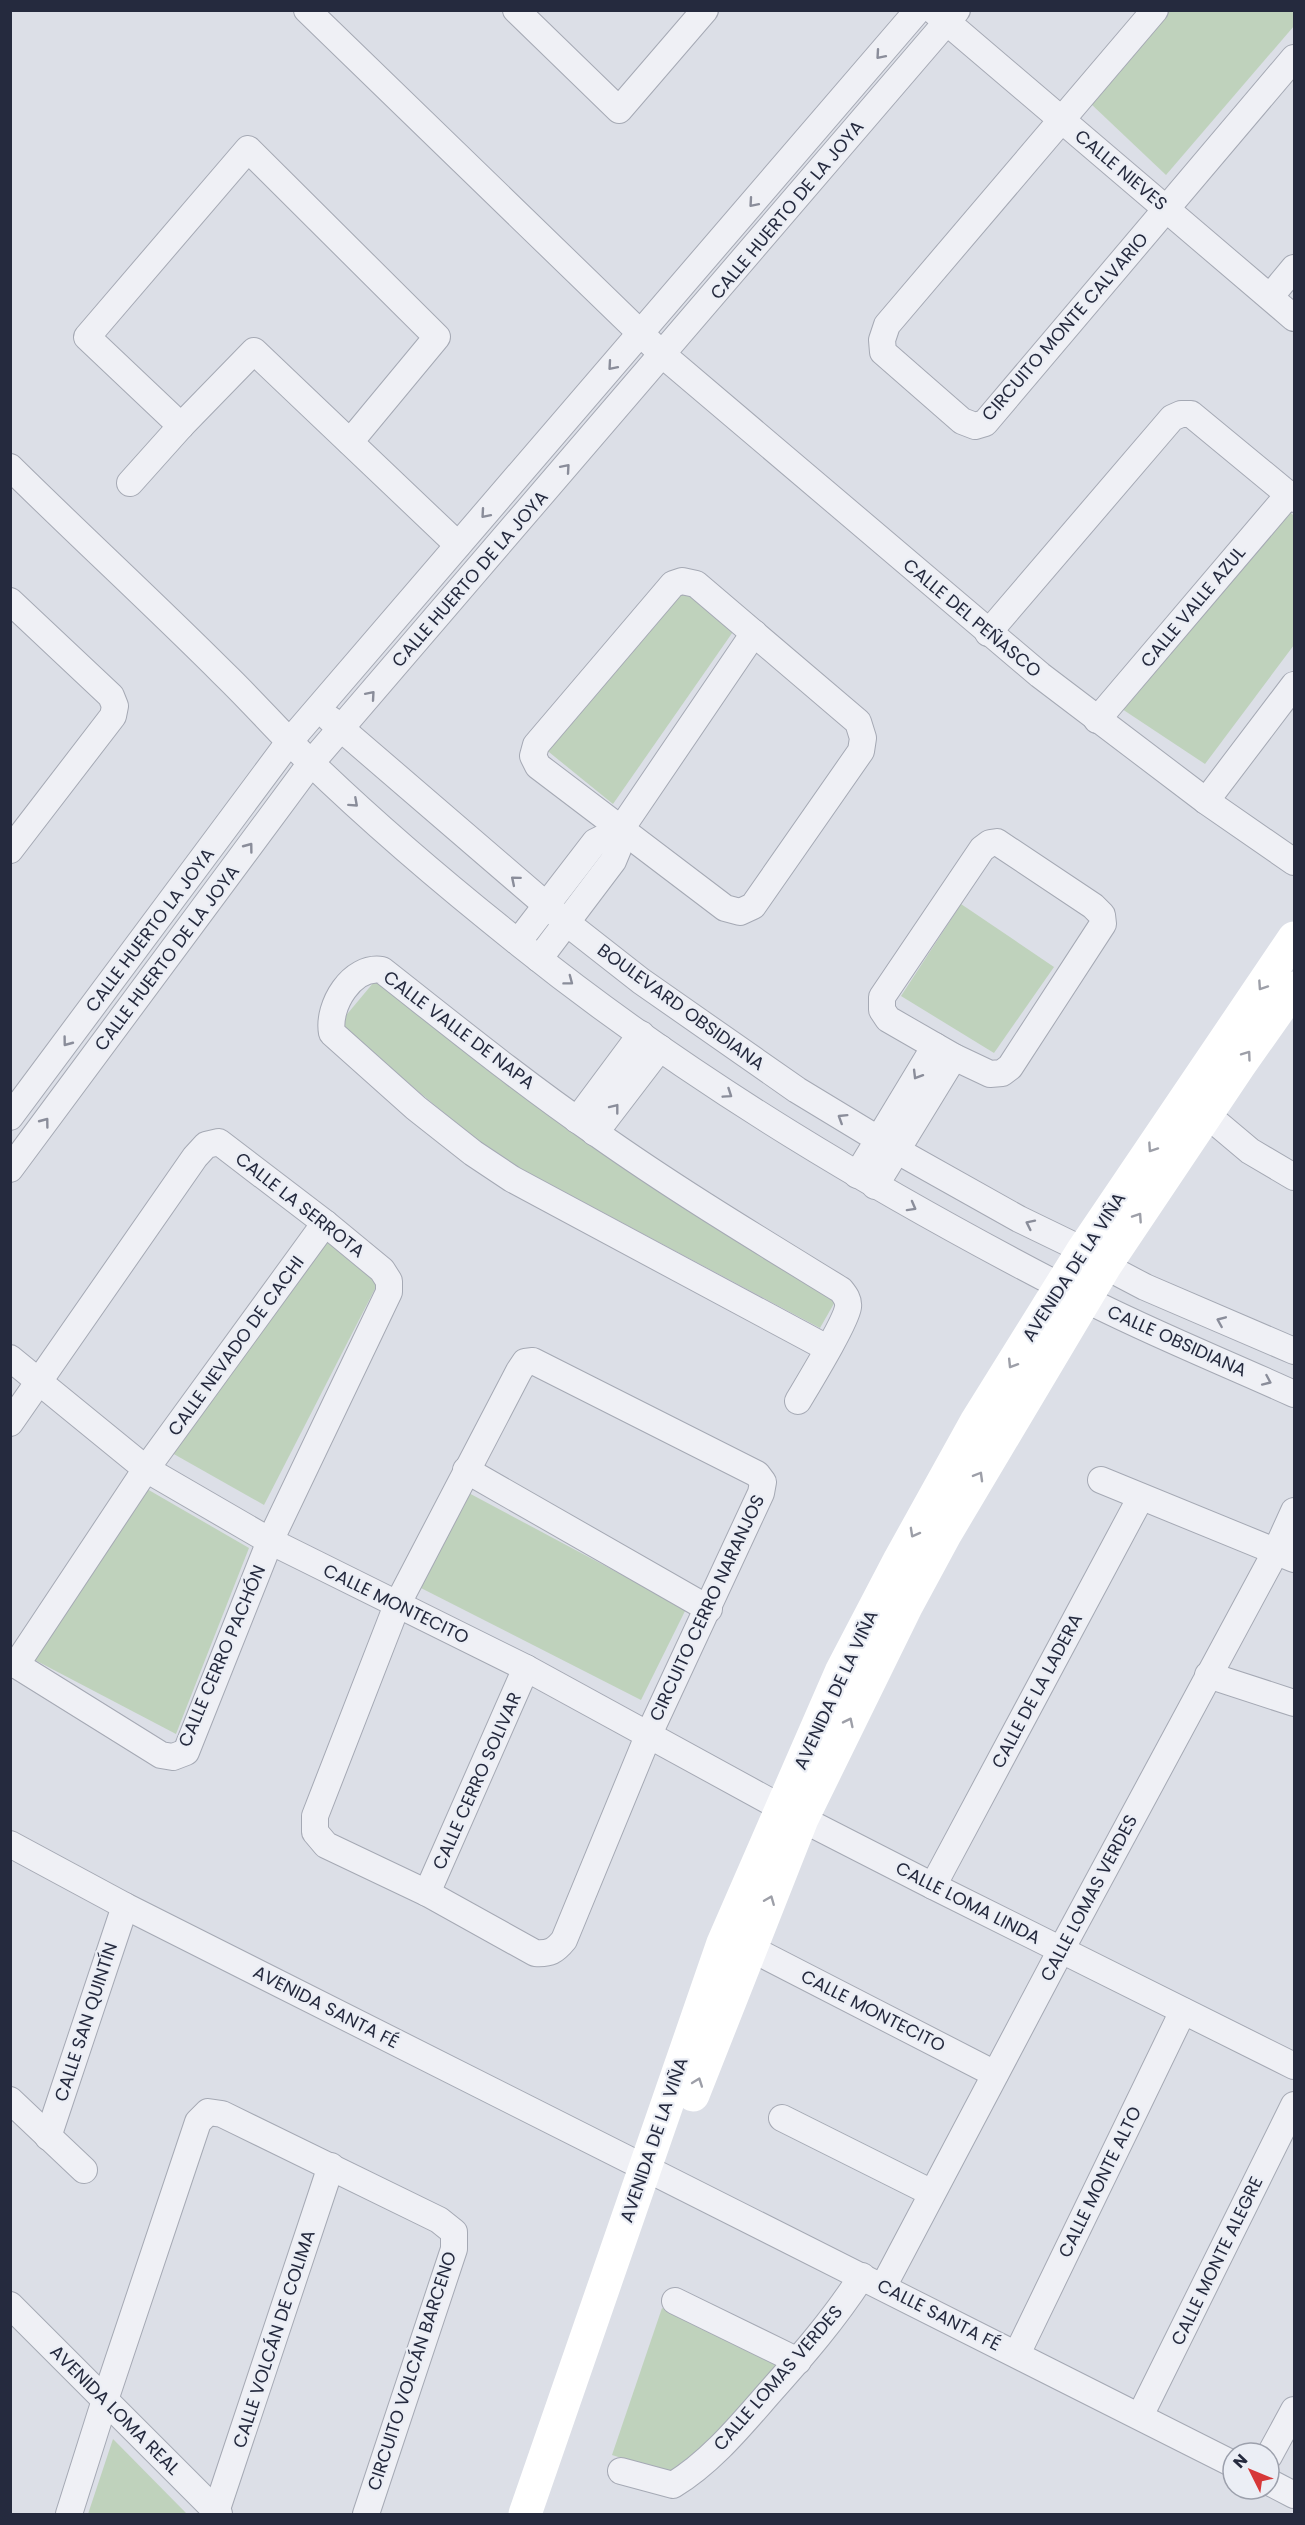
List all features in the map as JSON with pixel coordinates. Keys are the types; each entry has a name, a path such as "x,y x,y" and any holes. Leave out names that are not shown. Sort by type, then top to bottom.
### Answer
{"street":[{"name":"CALLE DEL PEÑASCO","path":"307,10 663,355 988,633 1097,720 1206,801 1294,862"},
{"path":"516,10 619,110 705,10"},
{"name":"CALLE HUERTO LA JOYA","path":"10,1118 289,741 918,10"},
{"path":"1061,119 1155,10"},
{"name":"CALLE NIEVES","path":"946,14 1061,119 1294,318"},
{"name":"CALLE HUERTO DE LA JOYA","path":"10,1169 311,763 663,355 946,14"},
{"path":"1168,209 1294,58"},
{"name":"CIRCUITO MONTE CALVARIO","path":"1061,119 887,325 882,340 883,352 962,421 975,426 985,423 1168,209"},
{"path":"181,426 87,337 248,149 437,337 350,442"},
{"path":"1270,297 1294,268"},
{"path":"130,483 181,426 254,351 458,545"},
{"path":"988,633 1172,418 1181,414 1191,414 1292,497"},
{"path":"10,467 226,675 311,763 412,855 539,959 651,1041 758,1113 866,1180 1073,1292"},
{"name":"CALLE VALLE AZUL","path":"1097,720 1292,497"},
{"path":"682,581 696,584 858,722 863,738 861,751 748,910 740,912 725,908 621,829 538,766 533,756 536,745 672,584 682,581"},
{"path":"10,850 113,716 115,710 111,696 11,603"},
{"path":"539,959 613,861 618,849 621,829 753,633"},
{"path":"1206,801 1294,684"},
{"name":"BOULEVARD OBSIDIANA","path":"318,709 546,906 718,1036 887,1145 1094,1258"},
{"path":"518,942 595,842 621,829"},
{"path":"997,842 1093,906 1102,915 1103,924 1010,1066 1002,1073 990,1074 944,1051 888,1018 882,1010 882,997 982,849 990,843 997,842"},
{"name":"AVENIDA DE LA VIÑA","path":"654,2171 723,1942 792,1813 886,1647 1073,1292 1294,938"},
{"name":"CALLE VALLE DE NAPA","path":"798,1401 827,1348 848,1307 847,1297 842,1290 651,1171 586,1127 382,970 373,968 349,983 334,1010 332,1033 416,1108 473,1153 558,1206 827,1348"},
{"name":"AVENIDA DE LA VIÑA","path":"1094,1258 1290,1004"},
{"path":"586,1127 651,1041"},
{"path":"866,1180 944,1051"},
{"path":"1206,1114 1250,1151 1294,1177"},
{"name":"CALLE LA SERROTA","path":"38,1382 195,1157 206,1145 219,1142 325,1223 382,1270 389,1281 389,1292 270,1541"},
{"name":"CALLE NEVADO DE CACHI","path":"13,1663 146,1469 325,1223"},
{"name":"CALLE OBSIDIANA","path":"1094,1258 1192,1309 1294,1351"},
{"name":"CALLE OBSIDIANA","path":"1073,1292 1294,1394"},
{"name":"CALLE MONTECITO","path":"10,1358 146,1469 270,1541 526,1668 792,1813"},
{"name":"CIRCUITO CERRO NARANJOS","path":"533,1361 758,1474 763,1482 761,1493 709,1609 648,1736 564,1940 556,1950 548,1954 535,1953 428,1893 326,1845 315,1832 315,1816 397,1605 466,1470 519,1371 525,1362 533,1361"},
{"path":"10,1423 38,1382"},
{"path":"466,1470 709,1609"},
{"path":"1101,1480 1285,1556"},
{"name":"CALLE DE LA LADERA","path":"933,1886 1140,1497"},
{"name":"CALLE LOMAS VERDES","path":"621,2471 673,2485 689,2475 741,2425 846,2302 873,2281 932,2193 1208,1675 1285,1556 1294,1511"},
{"name":"CALLE CERRO PACHÓN","path":"13,1663 161,1755 173,1757 186,1752 270,1541"},
{"name":"CALLE CERRO SOLIVAR","path":"428,1893 526,1668"},
{"path":"1208,1675 1294,1703"},
{"name":"AVENIDA DE LA VIÑA","path":"525,2514 654,2171 750,1948 792,1813"},
{"name":"CALLE LOMA LINDA","path":"792,1813 1294,2066"},
{"name":"AVENIDA SANTA FÉ","path":"10,1844 124,1906 654,2171"},
{"name":"CALLE SAN QUINTÍN","path":"48,2137 124,1906"},
{"name":"CALLE MONTECITO","path":"750,1948 995,2074"},
{"name":"CALLE MONTE ALTO","path":"1017,2354 1183,2010"},
{"path":"10,2100 84,2170"},
{"name":"CALLE MONTE ALEGRE","path":"1140,2416 1294,2105"},
{"name":"CIRCUITO VOLCÁN BARCENO","path":"105,2400 198,2122 208,2112 222,2114 439,2220 453,2232 454,2249 366,2514"},
{"path":"782,2118 932,2193"},
{"name":"CALLE VOLCÁN DE COLIMA","path":"218,2513 331,2166"},
{"name":"CALLE SANTA FÉ","path":"654,2171 1221,2458"},
{"path":"675,2301 798,2361"},
{"name":"AVENIDA LOMA REAL","path":"10,2305 218,2513"},
{"path":"69,2514 105,2400"},
{"path":"1277,2441 1294,2410"}],"green space":[{"path":"1169,11 1294,11 1294,26 1166,175 1090,103"},
{"path":"1290,512 1294,516 1294,645 1205,764 1119,707"},
{"path":"685,585 737,626 613,804 544,748"},
{"path":"961,904 1054,967 994,1053 901,996"},
{"path":"379,976 836,1300 820,1328 495,1155 338,1025"},
{"path":"326,1237 379,1281 264,1505 172,1453"},
{"path":"147,1489 249,1548 176,1734 31,1658"},
{"path":"465,1491 686,1609 641,1700 415,1585"},
{"path":"662,2308 783,2365 675,2475 612,2455"},
{"path":"113,2439 187,2514 88,2514"}]}
